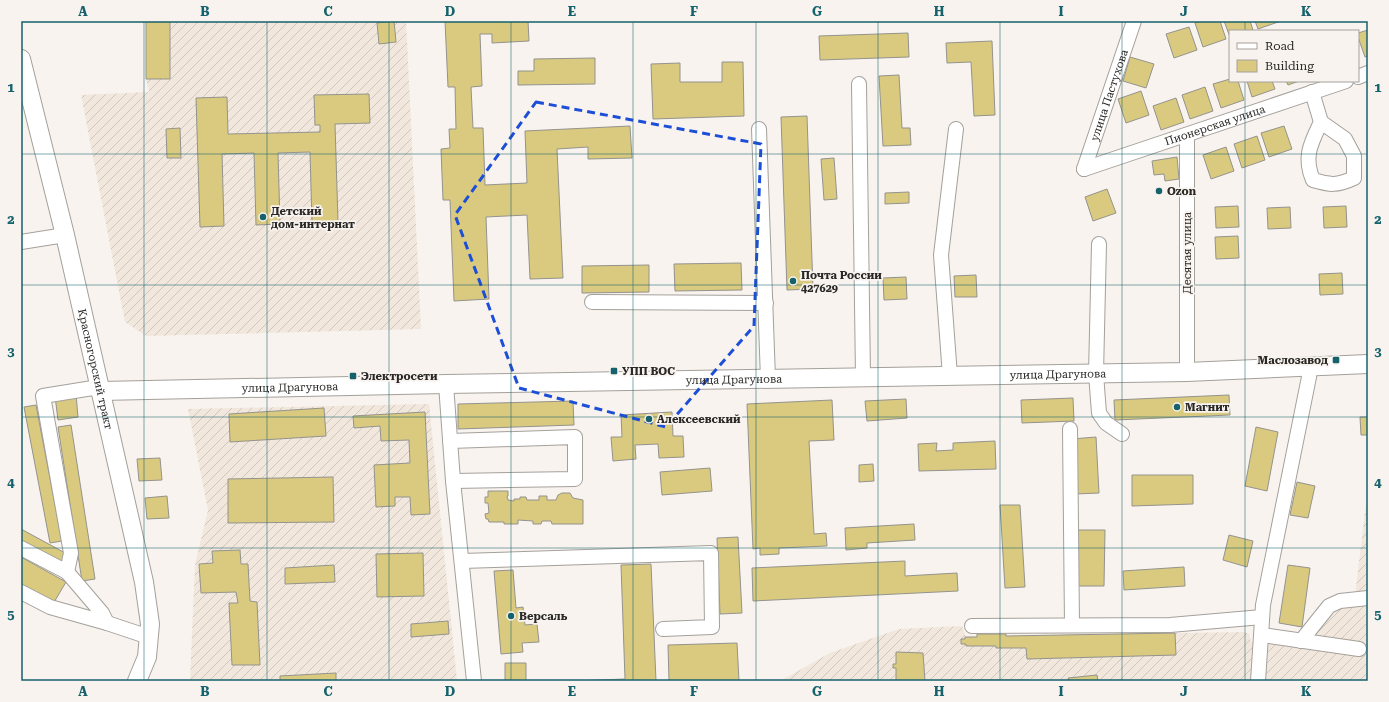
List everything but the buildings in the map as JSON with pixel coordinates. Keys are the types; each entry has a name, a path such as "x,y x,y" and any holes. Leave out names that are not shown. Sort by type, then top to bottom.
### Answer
{"main road":[{"name":"Красногорский тракт","path":"21,59 65,235 144,582 150,624 147,657 137,681"},
{"name":"улица Драгунова","path":"99,389 1096,374 1310,368 1368,364"}],"street":[{"name":"улица Пастухова","path":"1084,170 1134,21"},
{"name":"Пионерская улица","path":"1084,170 1343,82"},
{"path":"859,84 863,377"},
{"path":"1312,92 1321,122"},
{"path":"759,129 768,379"},
{"path":"950,376 941,255 956,129"},
{"name":"Десятая улица","path":"1187,135 1187,372"},
{"path":"21,242 65,235"},
{"path":"1099,244 1096,374 1099,413 1106,423 1122,434"},
{"path":"592,302 766,303"},
{"path":"1258,681 1263,605 1310,368"},
{"path":"446,384 453,481 474,681"},
{"path":"67,572 71,553 43,396 99,389"},
{"path":"1070,429 1072,625"},
{"path":"450,441 575,437 575,479 453,481"},
{"path":"21,548 67,572 102,613 107,623"},
{"path":"462,561 711,552 712,627 663,629"},
{"path":"21,592 50,607 107,623 148,638"},
{"path":"1301,641 1329,606 1340,601 1368,598"},
{"path":"972,626 1170,624 1262,617"},
{"path":"1262,635 1359,649"}],"highlighted area":[{"path":"536,102 761,144 754,326 666,427 519,388 455,215"}],"shaded area":[{"path":"146,21 406,21 421,329 146,336 125,322 81,95 149,92 146,79"},
{"path":"429,404 457,681 190,681 195,565 208,510 188,409"},
{"path":"1366,504 1368,504 1368,681 780,681 830,653 899,629 962,626 966,637 977,637 977,634 1006,634 1006,636 1245,632 1249,634 1251,642 1303,644 1339,609 1354,604"}],"place":[{"name":"Ozon","path":"1159,191"},
{"name":"Детский дом-интернат","path":"263,217"},
{"name":"Почта России 427629","path":"793,281"},
{"name":"Маслозавод","path":"1336,360"},
{"name":"УПП ВОС","path":"614,371"},
{"name":"Электросети","path":"353,376"},
{"name":"Магнит","path":"1177,407"},
{"name":"Алексеевский","path":"649,419"},
{"name":"Версаль","path":"511,616"}]}
